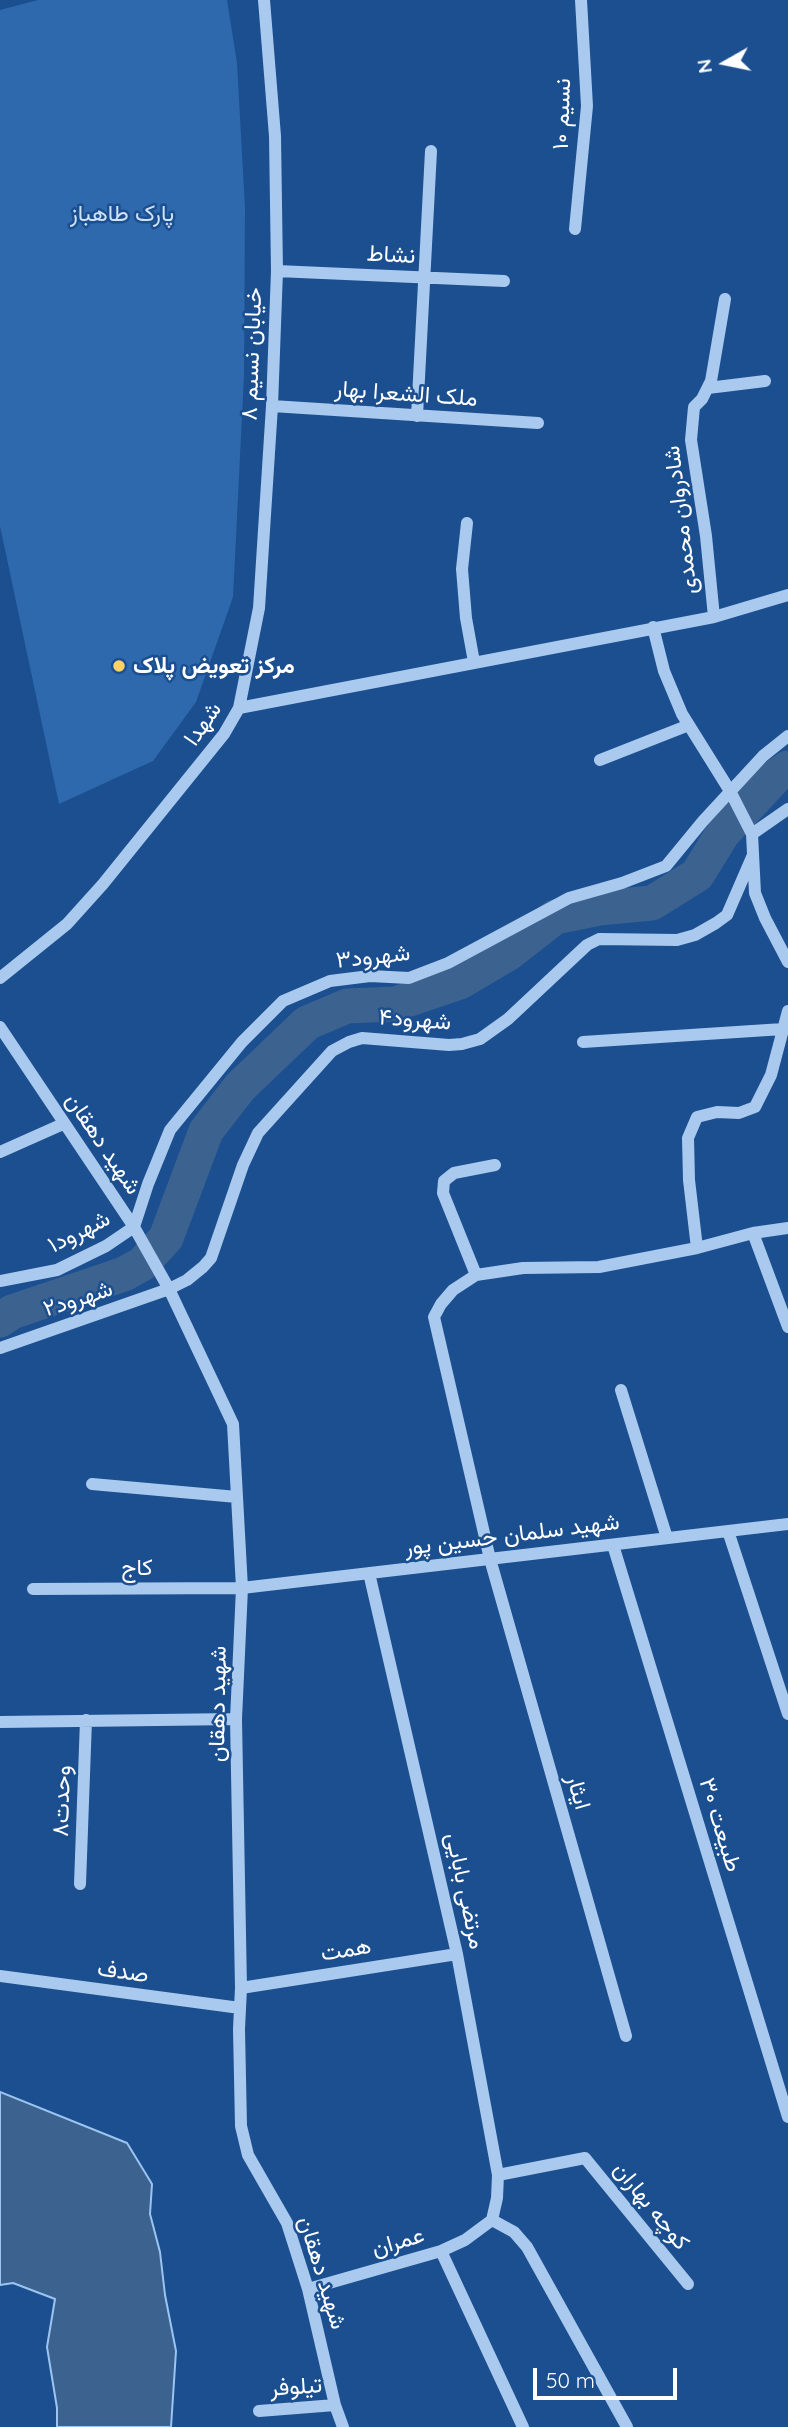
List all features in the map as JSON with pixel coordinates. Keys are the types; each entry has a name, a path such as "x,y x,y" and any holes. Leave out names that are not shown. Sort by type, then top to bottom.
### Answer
{"street":[{"name":"خیابان نسیم ۸","path":"239,708 259,608 272,406 277,271 275,136 264,0"},
{"name":"نسیم ۱۰","path":"575,229 587,106 581,0"},
{"path":"417,416 431,150"},
{"name":"نشاط","path":"277,271 504,281"},
{"name":"شادروان محمدی","path":"714,617 706,536 691,440 694,407 702,399 711,381 725,299"},
{"path":"708,388 765,380"},
{"name":"ملک الشعرا بهار","path":"272,406 538,424"},
{"path":"467,523 462,569 466,618 474,662"},
{"name":"شهدا","path":"0,978 68,924 224,734 239,708 714,617 788,595"},
{"path":"653,627 664,671 689,725 752,834 755,894 788,962"},
{"path":"600,760 689,725"},
{"name":"شهرود۳","path":"134,1227 170,1130 242,1042 284,1001 330,981 370,976 409,978 448,963 569,898 622,883 666,866 763,756 788,736"},
{"path":"752,834 788,809"},
{"name":"شهرود۴","path":"169,1289 187,1280 211,1258 243,1165 258,1133 332,1051 362,1038 449,1045 480,1039 508,1018 587,945 599,939 677,940 695,935 716,923 727,915 752,855"},
{"path":"697,1248 689,1180 688,1138 697,1117 717,1112 739,1114 755,1107 771,1075 788,1011"},
{"name":"شهید دهقان","path":"0,1027 134,1227 169,1289 233,1424 242,1588 236,1718 243,2141 254,2169 278,2204 287,2223 308,2289 335,2406 343,2427"},
{"path":"583,1042 783,1029"},
{"path":"0,1152 64,1124"},
{"path":"495,1165 454,1173 444,1181 443,1194 476,1275 523,1268 599,1267 697,1248 753,1233 788,1228"},
{"name":"شهرود۱","path":"0,1280 57,1270 106,1246 134,1227"},
{"path":"753,1233 788,1327"},
{"name":"ایثار","path":"476,1275 453,1290 434,1317 490,1559 626,2036"},
{"name":"شهرود۲","path":"0,1348 169,1289"},
{"path":"621,1390 667,1538"},
{"path":"92,1484 237,1497"},
{"name":"شهید سلمان حسین پور","path":"242,1588 788,1524"},
{"path":"728,1531 788,1714"},
{"name":"طبیعت ۳۰","path":"613,1545 788,2117"},
{"name":"مرتضی بابایی","path":"369,1573 457,1954 498,2175 492,2220"},
{"name":"کاج","path":"33,1589 242,1588"},
{"path":"0,1722 236,1718"},
{"name":"وحدت۸","path":"80,1884 86,1720"},
{"name":"همت","path":"242,1988 457,1954"},
{"name":"صدف","path":"0,1976 240,2008"},
{"name":"کوچه بهاران","path":"498,2175 585,2158 688,2284"},
{"path":"492,2220 514,2232 527,2247 627,2427"},
{"name":"عمران","path":"308,2289 441,2251 466,2240 492,2220"},
{"path":"441,2251 523,2427"},
{"name":"تیلوفر","path":"259,2411 335,2406"}],"green space":[{"name":"پارک طاهباز","path":"38,0 227,0 237,63 245,208 244,376 233,597 196,702 153,761 59,804 0,526 0,10"}],"shaded area":[{"path":"0,2092 127,2143 152,2184 150,2214 160,2252 176,2351 171,2427 57,2427 57,2408 47,2347 55,2299 13,2283 0,2285"}],"waterway":[{"path":"0,1320 12,1312 124,1274 142,1264 166,1238 206,1131 240,1087 307,1023 347,1006 395,1004 460,982 509,953 555,917 599,908 652,903 697,875 723,833 776,776 788,768"}],"place":[{"name":"مرکز تعویض پلاک","path":"119,666"}]}
